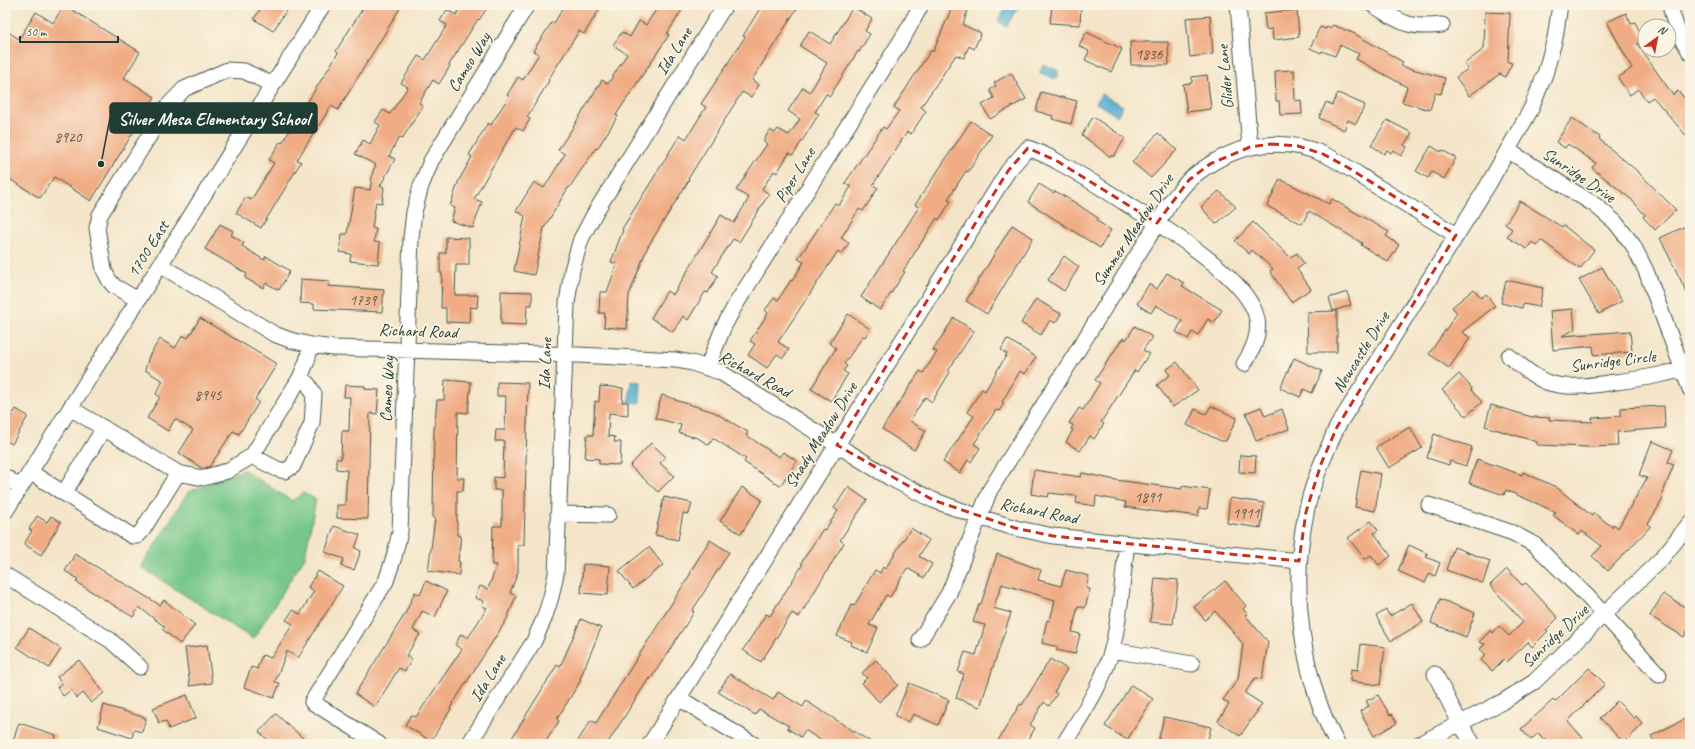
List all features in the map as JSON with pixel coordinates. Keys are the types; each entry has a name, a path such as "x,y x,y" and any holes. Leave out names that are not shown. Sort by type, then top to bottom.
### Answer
{"street":[{"name":"1700 East","path":"5,512 323,5"},
{"name":"Cameo Way","path":"379,744 312,702 374,603 386,581 400,532 411,238 414,212 421,186 431,161 444,138 527,5"},
{"name":"Ida Lane","path":"469,744 534,641 544,619 551,597 556,574 567,303 572,270 582,239 596,211 725,5"},
{"name":"Piper Lane","path":"707,368 721,331 736,304 903,37 921,5"},
{"name":"Glider Lane","path":"1238,5 1250,147"},
{"path":"1373,5 1401,23 1423,27 1442,25"},
{"name":"Newcastle Drive","path":"1337,744 1324,714 1310,672 1299,607 1299,561 1306,512 1321,464 1337,427 1509,151 1531,109 1545,74 1555,38 1560,5"},
{"path":"1670,5 1672,19 1680,37 1690,52"},
{"path":"138,300 114,286 108,280 104,270 97,228 100,215 163,114 184,89 227,70 244,72 272,85"},
{"name":"Summer Meadow Drive","path":"920,640 949,593 990,490 1172,200 1189,180 1210,164 1233,152 1250,147 1271,144 1298,146 1323,154 1347,167 1456,235"},
{"name":"Shady Meadow Drive","path":"650,744 1008,172 1028,148 1057,161 1157,223"},
{"name":"Sunridge Drive","path":"1509,151 1595,205 1615,222 1633,245 1646,272 1690,389"},
{"path":"1157,223 1184,240 1214,263 1251,303 1257,320 1255,344 1244,364"},
{"name":"Richard Road","path":"160,265 274,334 290,340 333,348 676,360 720,372 896,481 933,500 979,517 1015,528 1053,536 1299,561"},
{"path":"70,408 178,473 203,478 226,471 252,456 300,378 307,361 311,345"},
{"name":"Sunridge Circle","path":"1508,356 1532,375 1546,382 1564,386 1582,386 1661,376 1683,369"},
{"path":"252,456 277,469 286,471 293,466 312,423 314,394 308,384 300,378"},
{"path":"64,493 104,428"},
{"path":"30,472 132,536 137,536 142,531 178,473"},
{"path":"5,477 21,487"},
{"path":"1429,506 1513,533 1524,538 1546,554 1605,615 1659,675"},
{"path":"558,514 608,515"},
{"name":"Sunridge Drive","path":"1419,744 1502,702 1534,682 1605,615 1662,558 1690,523"},
{"path":"1064,744 1098,687 1112,650 1120,610 1127,544"},
{"path":"5,575 110,640 140,667"},
{"path":"1112,650 1192,664"},
{"path":"1435,674 1460,723 1473,744"},
{"path":"679,698 753,744"}],"highlighted area":[{"path":"1271,144 1298,146 1323,154 1347,167 1456,235 1337,427 1321,464 1306,512 1299,561 1053,536 1015,528 933,500 837,445 1008,171 1028,148 1057,161 1157,223 1189,180 1210,164 1250,147"}],"green space":[{"path":"244,470 292,501 303,493 316,499 305,557 253,639 141,567 188,492"}],"water":[{"path":"1008,5 1019,6 1006,27 998,21"},
{"path":"1043,64 1059,71 1056,79 1040,73"},
{"path":"1101,94 1123,106 1117,116 1096,103"},
{"path":"631,381 641,382 640,403 629,402"}],"building":[{"path":"64,5 140,52 124,78 155,97 91,201 54,177 40,198 5,176 5,30 19,39 36,12 53,23"},
{"path":"263,5 290,5 273,31 254,19"},
{"path":"365,5 402,5 338,110 331,106 297,160 301,162 261,228 236,213 246,197 251,200 258,189 274,163 269,160 280,142 282,143 338,53 336,51"},
{"path":"462,5 489,5 479,20 478,19 449,65 450,66 439,84 433,80 419,103 423,106 402,139 399,137 389,156 395,159 380,186 384,187 382,203 376,202 372,228 376,229 374,242 380,243 378,264 350,261 351,254 340,252 342,234 347,234 355,188 370,190 373,171 376,165 355,154 363,140 370,144 380,125 375,122 383,110 390,114 408,87 401,83 418,56 425,60 447,25 440,21 447,10 456,15"},
{"path":"565,5 602,5 584,34 579,31 548,80 549,81 527,117 530,119 523,131 516,127 499,155 474,199 482,202 473,228 451,221 455,208 450,206 459,180 472,157 469,155 488,123 491,125 509,96 507,95 518,77 523,80 539,54 533,51 552,22 554,23"},
{"path":"659,5 685,5 667,34 669,35 616,115 618,116 597,149 596,148 568,188 544,228 534,275 514,271 525,216 516,211 534,182 544,188 565,154 558,150 602,80 608,84 627,54 613,45 622,32 630,37 639,21 646,25"},
{"path":"762,5 799,5 752,80 759,85 751,97 742,92 647,248 629,295 627,329 604,327 605,313 599,313 600,292 607,292 617,264 611,262 623,230 622,229 680,135 686,139 706,107 701,104 745,37 743,36"},
{"path":"953,5 969,5 963,25 981,33 974,49 969,46 964,58 956,55 921,107 926,111 911,134 907,132 873,185 878,188 863,211 859,209 841,238 849,243 842,254 838,251 778,342 789,349 783,358 777,354 767,368 748,355 755,344 750,341 768,313 765,310 774,298 778,300 791,280 792,281 804,262 798,259 835,203 839,205 851,187 845,183 883,127 886,129 899,111 894,107 931,50 933,52"},
{"path":"1052,5 1081,5 1080,25 1050,23"},
{"path":"853,7 872,19 865,31 870,34 830,96 826,94 815,112 819,114 793,155 789,153 777,173 774,171 762,189 769,194 739,242 733,239 712,272 718,276 708,293 705,292 688,320 683,316 673,332 651,318 667,291 673,295 721,215 734,223 749,198 736,190 767,144 763,141 770,130 775,133 778,129 789,135 800,119 788,111 803,87 810,92 827,63 800,46 809,31 830,44"},
{"path":"1297,10 1299,37 1273,40 1272,29 1266,30 1264,13"},
{"path":"1485,12 1510,13 1508,62 1512,63 1505,77 1500,74 1469,96 1456,77 1468,69 1464,64 1484,49"},
{"path":"1626,13 1631,24 1635,22 1637,26 1637,58 1647,58 1673,95 1678,91 1690,104 1690,140 1653,97 1647,101 1638,89 1630,95 1618,78 1632,68 1607,22"},
{"path":"1210,16 1213,54 1190,57 1186,18"},
{"path":"1333,25 1353,33 1403,62 1401,66 1445,78 1441,94 1435,93 1430,110 1402,102 1407,87 1356,59 1359,54 1340,45 1335,56 1322,51 1321,53 1310,48 1320,27 1326,29 1327,26 1330,28"},
{"path":"1086,32 1122,49 1111,72 1085,60 1089,51 1079,46"},
{"path":"1130,42 1168,42 1169,65 1131,65"},
{"path":"1294,70 1295,101 1301,100 1302,114 1280,115 1279,101 1276,101 1275,71"},
{"path":"1011,73 1026,99 990,119 982,105 994,98 990,90 996,86 994,83"},
{"path":"1207,75 1211,109 1187,112 1183,84 1192,83 1192,77"},
{"path":"1041,92 1077,101 1071,124 1052,119 1053,116 1036,111"},
{"path":"1338,93 1365,105 1356,124 1348,120 1344,130 1319,118 1326,102 1332,105"},
{"path":"1093,117 1125,138 1114,156 1109,156 1082,135"},
{"path":"1572,118 1600,137 1599,139 1637,171 1676,210 1655,230 1643,217 1645,215 1631,199 1592,168 1596,163 1568,144 1565,148 1556,142"},
{"path":"1387,120 1412,133 1404,145 1407,147 1401,156 1393,150 1391,153 1387,150 1384,154 1371,145"},
{"path":"971,121 992,135 948,199 951,201 939,220 937,218 903,271 905,272 880,310 861,297 919,207 915,205"},
{"path":"1158,133 1177,150 1151,178 1132,162"},
{"path":"1431,146 1456,158 1444,179 1432,172 1428,178 1416,171"},
{"path":"1280,179 1329,204 1332,199 1389,232 1386,236 1399,245 1388,262 1361,245 1362,243 1309,211 1302,224 1267,206"},
{"path":"1039,184 1074,202 1098,218 1097,221 1111,230 1100,248 1028,202"},
{"path":"1219,191 1236,207 1216,224 1201,207"},
{"path":"1520,201 1562,227 1563,225 1594,250 1580,269 1541,240 1537,246 1532,242 1527,249 1507,237 1512,229 1505,224"},
{"path":"1253,222 1290,257 1297,253 1304,264 1297,269 1311,289 1291,302 1270,271 1273,269 1252,250 1249,254 1235,241"},
{"path":"220,224 233,231 231,235 244,243 242,246 264,260 266,256 290,271 279,290 266,283 263,288 245,278 247,274 205,249"},
{"path":"1012,225 1033,238 987,314 966,301"},
{"path":"1684,227 1690,239 1690,299 1660,238"},
{"path":"446,237 469,238 469,265 456,265 455,295 478,295 477,308 470,307 469,323 446,322 446,308 441,308 442,273 440,273 440,253 446,253"},
{"path":"1064,256 1079,267 1064,291 1048,280"},
{"path":"1602,267 1622,301 1599,314 1579,280"},
{"path":"1167,273 1184,283 1182,286 1222,310 1214,323 1208,319 1198,335 1192,332 1188,339 1176,332 1182,321 1156,305 1151,313 1137,304 1149,284 1157,289"},
{"path":"301,279 329,281 328,286 384,290 382,312 314,309 314,304 300,303"},
{"path":"1506,280 1543,288 1539,307 1523,304 1522,308 1501,303"},
{"path":"1474,289 1481,298 1486,294 1495,306 1462,332 1470,338 1449,368 1429,354 1457,313 1452,307"},
{"path":"501,291 532,292 532,305 527,305 526,325 501,324"},
{"path":"1347,292 1351,305 1333,311 1329,298"},
{"path":"1036,299 1061,314 1055,323 1050,320 1041,335 1021,323"},
{"path":"1573,309 1575,329 1562,336 1630,331 1632,352 1594,355 1593,346 1553,350 1550,311"},
{"path":"1337,311 1337,352 1308,352 1307,312"},
{"path":"848,314 870,329 865,337 863,336 844,364 847,366 843,371 848,374 831,401 811,389 836,348 829,343"},
{"path":"200,318 277,364 255,399 259,402 239,434 233,431 210,466 203,469 179,453 193,430 175,419 168,431 147,418 160,397 156,394 163,381 145,370 149,356 160,339 175,348 183,335 188,338"},
{"path":"954,318 974,331 948,371 950,372 932,402 925,397 910,421 926,431 914,450 882,429 920,371 923,373 937,352 933,350"},
{"path":"1135,326 1152,337 1143,350 1149,354 1137,372 1135,370 1101,422 1104,424 1094,439 1090,436 1080,451 1066,442 1073,430 1071,429 1073,425 1069,423 1079,408 1083,410 1100,383 1095,380 1123,338 1126,340"},
{"path":"1007,339 1036,357 1025,374 1020,371 1002,402 1004,403 999,411 996,410 974,444 980,448 971,462 968,460 960,473 943,462 974,416 967,412 982,389 985,391 1007,354 1001,350"},
{"path":"1294,358 1322,371 1312,393 1304,389 1300,397 1280,388"},
{"path":"1177,362 1198,390 1173,407 1157,385 1170,375 1166,370"},
{"path":"1459,374 1482,402 1466,416 1442,390"},
{"path":"445,380 471,382 468,413 458,412 457,478 464,478 463,491 457,491 457,535 461,536 458,561 460,562 459,575 428,571 435,518 433,518 434,430 437,400 444,400"},
{"path":"497,382 528,383 524,545 518,545 518,572 510,593 516,596 507,619 450,708 451,709 431,741 405,725 411,715 416,717 462,649 455,645 461,634 468,638 487,608 482,606 484,601 475,598 480,586 488,589 497,565 492,565 493,526 502,526 502,490 494,490 494,477 503,478 504,441 495,441 496,430 505,430 506,396 497,396"},
{"path":"345,385 365,386 365,389 379,390 377,414 370,413 368,519 337,518 337,505 345,505 347,470 336,469 336,459 341,459 342,431 349,431 350,397 344,397"},
{"path":"600,386 623,388 622,402 628,402 628,415 609,413 608,436 615,437 614,442 621,442 620,465 599,464 599,459 585,458 587,435 593,435 595,401 599,402"},
{"path":"662,395 714,412 748,432 746,435 779,457 783,452 797,461 780,486 744,462 746,459 713,438 709,445 698,438 679,433 681,425 655,418"},
{"path":"1491,405 1532,417 1550,418 1549,420 1593,422 1592,418 1621,416 1621,408 1664,406 1665,428 1617,432 1618,446 1588,447 1537,445 1537,442 1485,426"},
{"path":"1211,406 1237,418 1226,441 1221,441 1187,425 1195,409 1206,414"},
{"path":"1261,407 1265,416 1282,409 1289,429 1256,441 1246,413"},
{"path":"16,409 28,416 12,444 5,440 5,413 11,417"},
{"path":"1410,427 1422,448 1389,468 1376,447"},
{"path":"1434,434 1472,447 1466,466 1450,461 1449,465 1427,458"},
{"path":"1652,441 1673,450 1668,462 1674,464 1661,498 1663,499 1648,524 1651,526 1608,571 1592,556 1602,546 1582,531 1579,535 1553,515 1556,512 1506,490 1504,495 1469,483 1477,459 1522,475 1523,472 1556,487 1592,516 1594,513 1612,527 1614,524 1618,528 1647,478 1639,475"},
{"path":"651,443 666,457 660,463 674,476 658,492 630,466"},
{"path":"1240,455 1256,456 1255,473 1239,472"},
{"path":"1034,470 1081,477 1082,473 1116,480 1182,489 1182,486 1210,490 1207,509 1199,508 1198,516 1125,507 1126,502 1096,496 1095,506 1076,503 1077,496 1049,493 1048,497 1031,494"},
{"path":"1361,470 1381,474 1375,511 1355,507"},
{"path":"742,487 762,500 741,534 720,521"},
{"path":"848,487 867,500 840,540 844,543 799,617 792,613 761,662 743,650 766,614 770,616 823,529 825,530 838,511 834,508"},
{"path":"664,497 692,503 689,514 683,513 678,540 655,535"},
{"path":"1230,498 1264,503 1261,528 1227,523"},
{"path":"37,516 47,522 51,516 61,522 41,555 24,544 32,531 29,529"},
{"path":"1371,521 1378,530 1374,533 1391,556 1379,565 1371,555 1365,559 1348,538"},
{"path":"334,526 360,535 355,548 361,551 354,570 341,566 344,559 325,552"},
{"path":"911,528 929,540 919,556 932,564 924,578 907,568 890,597 886,595 869,625 878,628 867,652 851,645 852,642 837,636 851,605 854,606 875,570 880,573 883,567 885,569"},
{"path":"710,540 729,552 692,611 694,612 650,680 649,678 607,744 576,744 591,720 596,723 691,573 690,572"},
{"path":"1409,545 1428,554 1426,557 1440,563 1435,576 1430,573 1425,583 1398,571"},
{"path":"649,547 663,565 633,589 619,571"},
{"path":"1454,547 1490,561 1483,583 1446,570"},
{"path":"75,554 160,605 164,600 195,625 180,644 162,629 165,627 139,607 133,617 76,582 78,579 65,571"},
{"path":"997,554 1041,570 1038,580 1061,586 1066,570 1089,576 1086,588 1090,589 1085,608 1078,606 1072,632 1080,634 1075,654 1056,650 1058,647 1042,643 1047,620 1050,621 1055,600 1002,584 993,608 1011,613 980,707 956,698 964,674 958,672 965,652 976,655 985,625 973,622 979,604 981,604"},
{"path":"583,564 610,566 608,595 581,593"},
{"path":"1507,569 1522,585 1526,583 1558,618 1546,630 1548,631 1532,647 1528,642 1507,662 1504,659 1492,671 1481,660 1486,655 1480,649 1485,644 1479,642 1491,630 1493,633 1499,626 1509,636 1523,622 1490,585"},
{"path":"318,571 343,586 298,658 287,651 275,682 280,683 274,698 244,687 251,667 257,669 262,655 271,658 293,624 286,620 293,610 300,614 314,591 308,587"},
{"path":"1155,578 1178,580 1173,624 1150,622"},
{"path":"426,581 447,591 435,617 422,611 413,630 420,634 406,656 412,659 405,671 399,668 375,707 355,694 405,614 415,592 420,595"},
{"path":"1225,581 1246,606 1243,609 1247,614 1245,615 1268,642 1262,679 1255,678 1245,693 1262,704 1240,736 1218,721 1229,704 1223,700 1238,679 1243,644 1215,611 1205,620 1194,607"},
{"path":"1663,594 1690,610 1690,626 1684,637 1650,616"},
{"path":"1440,599 1475,613 1466,637 1431,623"},
{"path":"1412,603 1423,622 1391,641 1376,616 1386,610 1390,616"},
{"path":"581,619 601,628 580,679 581,680 557,719 559,721 544,744 522,744 512,738 557,665 560,667"},
{"path":"29,628 61,649 49,668 17,647"},
{"path":"1361,644 1385,647 1380,685 1350,681 1351,669 1358,670"},
{"path":"207,645 212,683 190,686 185,648"},
{"path":"1050,659 1067,669 1054,692 1057,694 1049,706 1044,702 1030,725 1035,728 1026,744 996,744 1020,704 1022,705"},
{"path":"79,660 104,693 91,703 83,693 77,698 71,690 63,696 57,687 62,684 57,677"},
{"path":"876,660 898,685 879,702 862,683 867,678 862,673"},
{"path":"1589,668 1605,684 1568,721 1588,744 1549,744 1538,733 1531,740 1521,729 1553,700 1555,702"},
{"path":"730,674 773,700 778,692 803,707 806,701 874,744 827,744 805,730 801,737 787,728 789,726 759,709 755,715 718,692"},
{"path":"909,683 949,700 938,725 913,714 909,722 895,716"},
{"path":"1131,685 1153,699 1127,740 1105,726"},
{"path":"187,695 196,718 169,729 166,721 159,723 153,708"},
{"path":"1378,695 1390,715 1392,714 1397,723 1374,736 1360,711 1369,706 1366,701"},
{"path":"1617,701 1634,718 1636,716 1643,724 1624,743 1600,718"},
{"path":"104,705 146,718 142,732 134,730 132,738 98,727"},
{"path":"276,714 303,738 297,744 273,744 259,732"},
{"path":"1164,717 1211,727 1207,744 1166,744 1158,742"},
{"path":"1687,718 1690,725 1690,744 1655,744 1651,736"},
{"path":"19,723 56,735 54,744 12,744"}],"place":[{"name":"Silver Mesa Elementary School","path":"101,164"}]}
